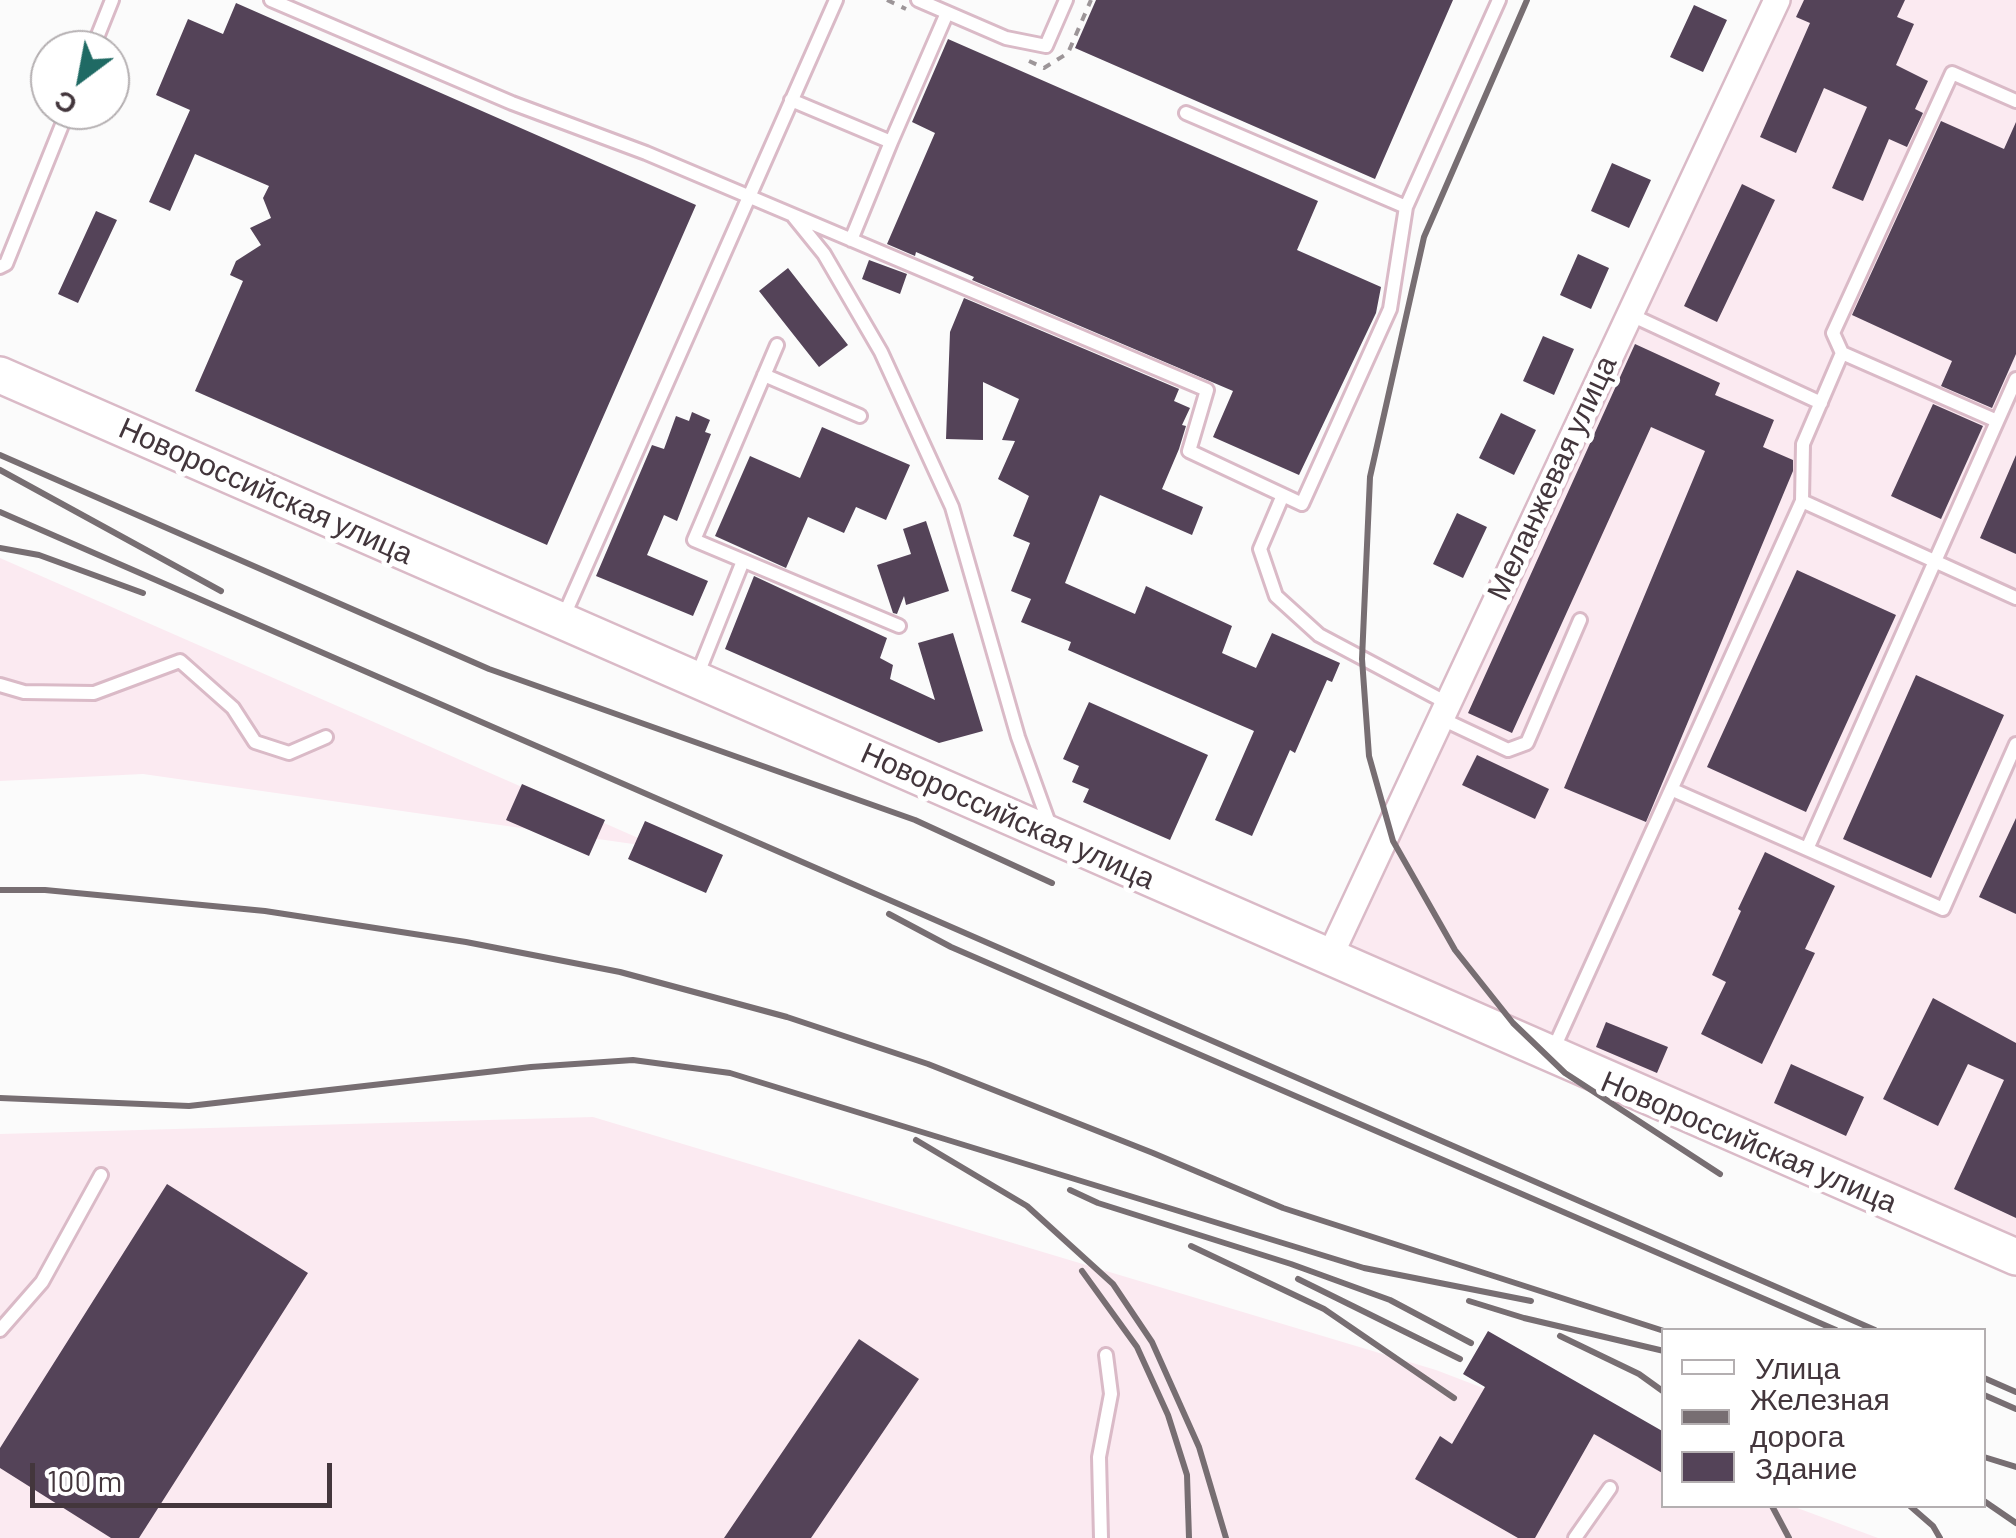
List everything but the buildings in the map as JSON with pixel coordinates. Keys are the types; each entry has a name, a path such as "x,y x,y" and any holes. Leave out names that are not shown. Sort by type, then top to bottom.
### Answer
{"main road":[{"name":"Новороссийская улица","path":"0,374 2016,1257"}],"street":[{"name":"Меланжевая улица","path":"1328,958 1777,0"}],"lane":[{"path":"100,30 112,0"},
{"path":"271,0 498,97 646,153 1206,390 1188,451 1302,504 1390,309 1406,207 1499,0"},
{"path":"562,620 836,0"},
{"path":"918,0 1006,38 1046,46 1066,0"},
{"path":"851,240 947,13"},
{"path":"1997,421 1842,352 1833,333 1952,73 2016,101"},
{"path":"791,100 891,142"},
{"path":"1186,113 1406,207"},
{"path":"0,268 6,264 60,130"},
{"path":"792,215 824,254 882,352 952,508 1018,737 1054,836"},
{"path":"1629,314 1821,402"},
{"path":"777,345 694,540 899,626"},
{"path":"1551,1056 1802,501 1803,444 1842,352"},
{"path":"764,375 860,416"},
{"path":"1807,849 2016,378"},
{"path":"1283,495 1260,549 1276,596 1320,635 1508,750 1527,742 1580,620"},
{"path":"1802,501 2016,598"},
{"path":"696,678 743,560"},
{"path":"0,685 24,692 94,693 180,661 233,708 256,742 289,753 326,738"},
{"path":"1673,790 1943,909 2016,744"},
{"path":"0,1330 42,1282 101,1175"},
{"path":"1101,1538 1099,1457 1111,1394 1106,1355"},
{"path":"1575,1538 1610,1488"}],"shaded area":[{"path":"1786,0 2016,0 2016,1238 1340,951"},
{"path":"0,558 661,848 143,774 0,781"},
{"path":"593,1117 1436,1370 1661,1456 1661,1508 1797,1508 1878,1538 0,1538 0,1134"}],"railway":[{"path":"1527,0 1424,237 1370,477 1362,659 1369,756 1393,841 1455,950 1513,1023 1565,1073 1720,1174"},
{"path":"0,455 489,669 915,820 1052,883"},
{"path":"0,470 221,591"},
{"path":"0,512 1870,1328"},
{"path":"0,548 39,555 143,593"},
{"path":"0,890 45,890 265,911 466,942 620,972 787,1017 928,1064 1283,1208 1661,1330"},
{"path":"889,914 951,947 1831,1328"},
{"path":"0,1098 189,1106 531,1067 633,1060 730,1073 1364,1268 1531,1301"},
{"path":"916,1140 1027,1206 1113,1284 1152,1342 1199,1447 1226,1538"},
{"path":"1070,1190 1098,1203 1390,1300 1471,1343"},
{"path":"1191,1246 1324,1309 1454,1398"},
{"path":"1082,1271 1137,1347 1168,1415 1187,1475 1189,1538"},
{"path":"1298,1279 1460,1359"},
{"path":"1469,1301 1661,1350"},
{"path":"1560,1336 1639,1374 1661,1390"},
{"path":"1986,1379 2016,1392"},
{"path":"1986,1396 2016,1409"},
{"path":"1986,1458 2016,1467"},
{"path":"1986,1502 2016,1523"},
{"path":"1773,1508 1789,1538"},
{"path":"1912,1508 1940,1538"}]}
